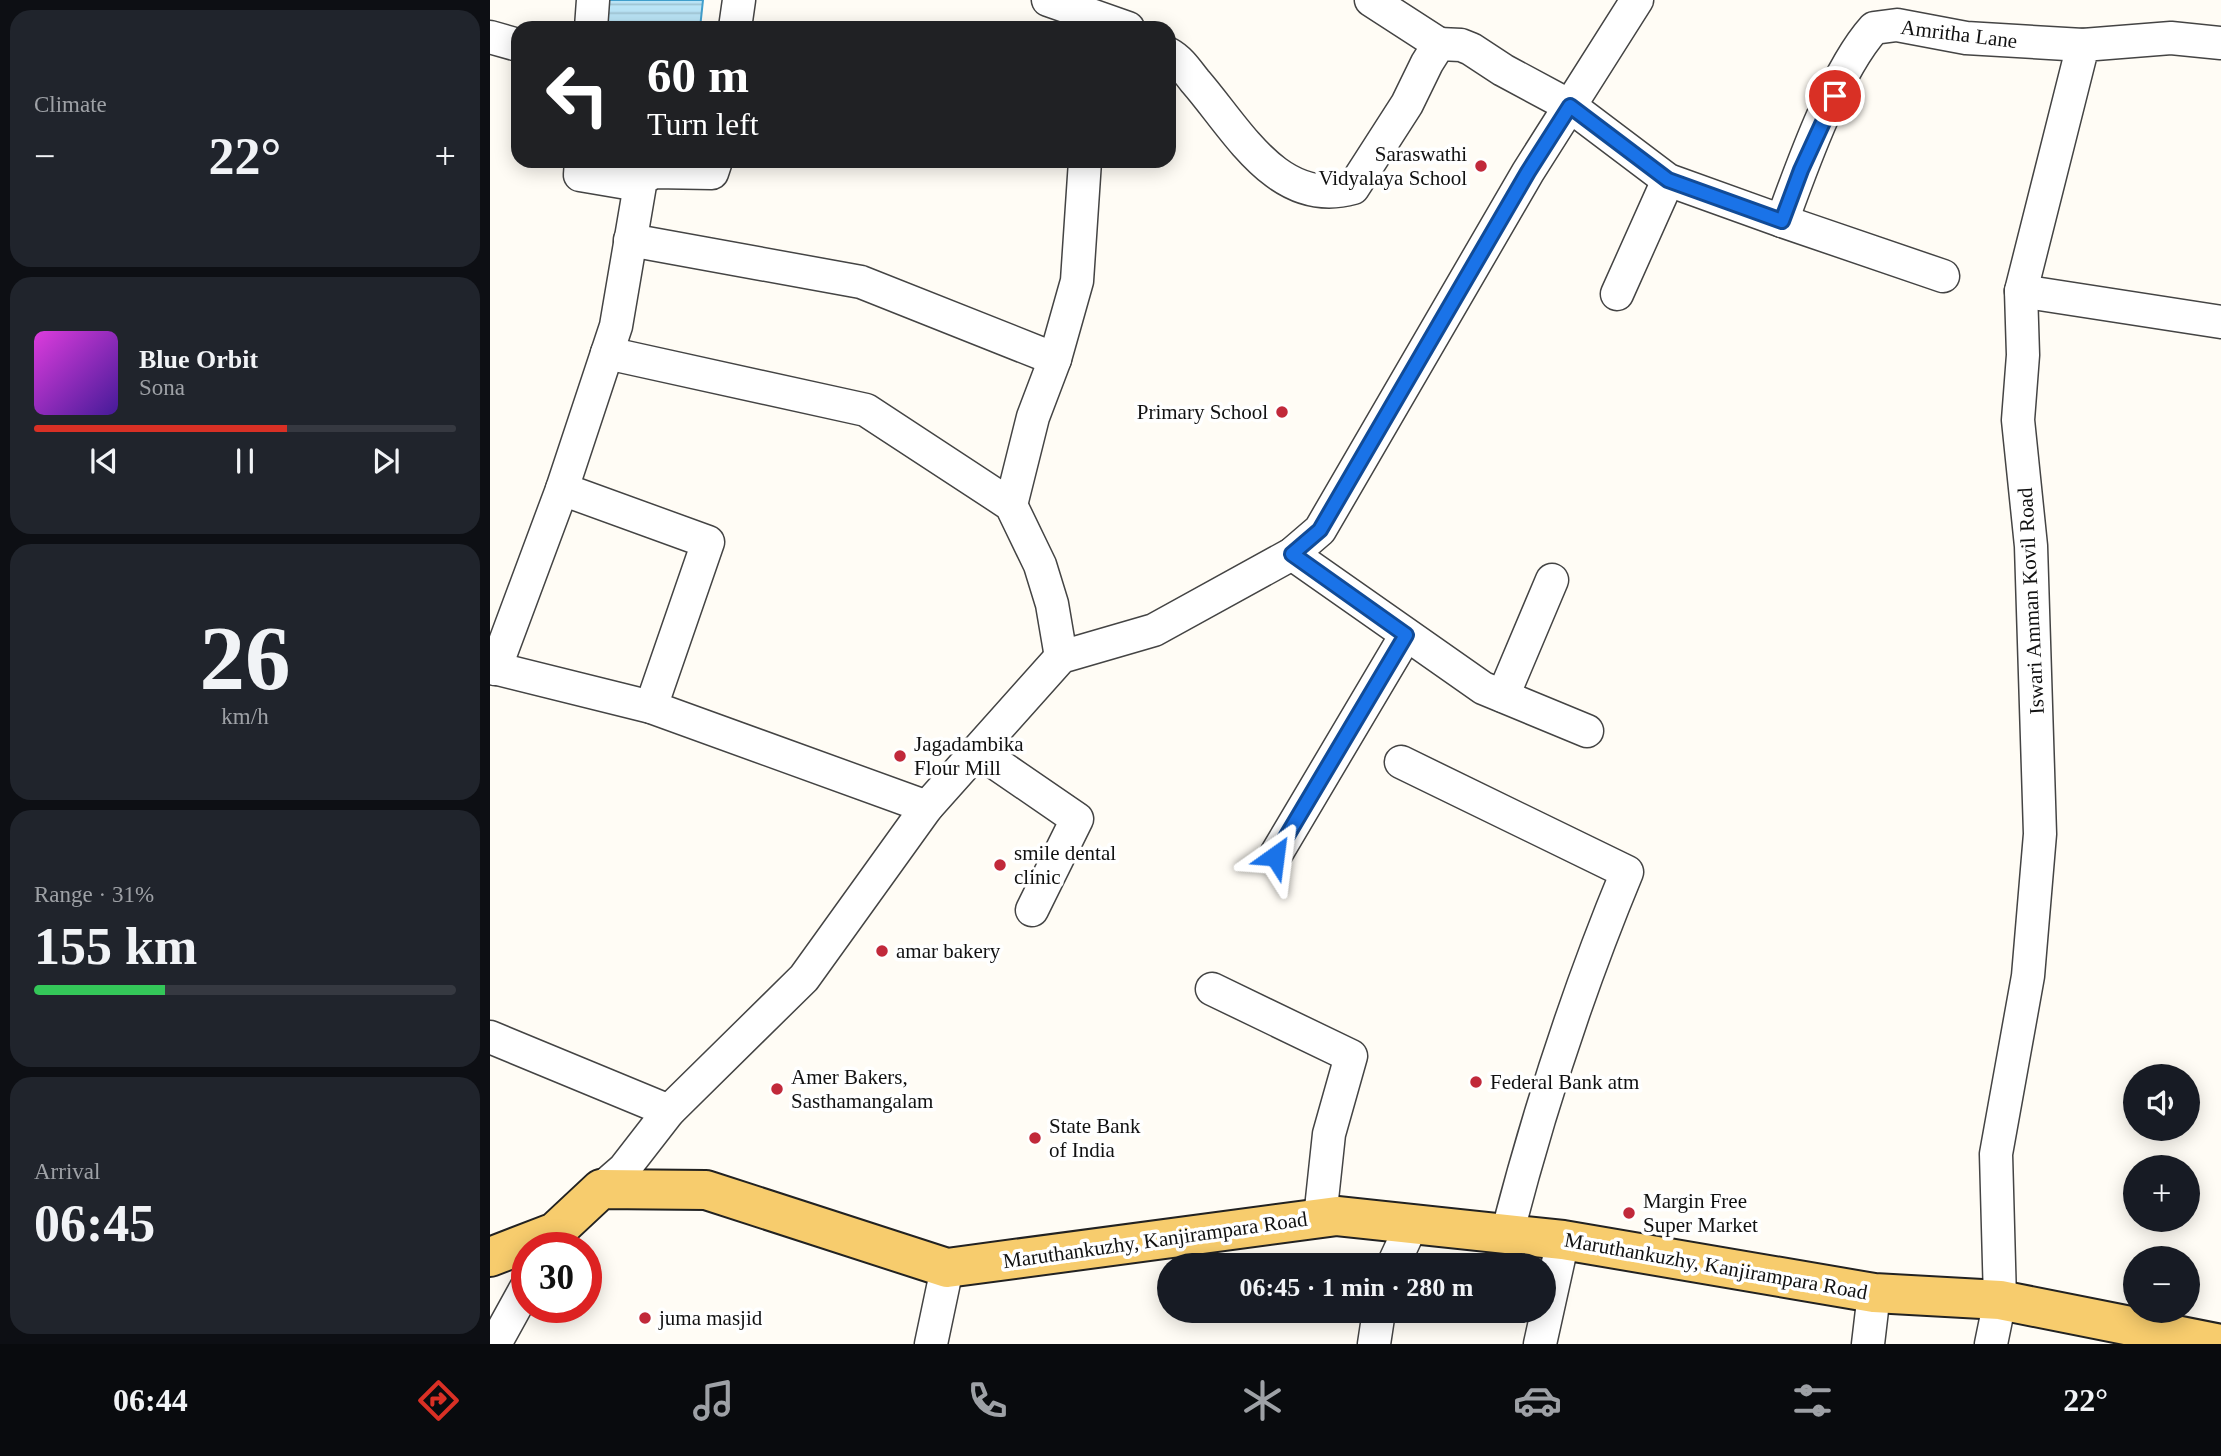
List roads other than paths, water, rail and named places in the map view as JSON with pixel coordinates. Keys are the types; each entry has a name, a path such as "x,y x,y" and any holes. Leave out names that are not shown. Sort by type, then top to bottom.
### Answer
{"main road":[{"name":"Maruthankuzhy, Kanjirampara Road","path":"601,1189 706,1190 947,1268 1337,1216 1563,1240 1874,1293 2000,1300 2221,1344"},
{"path":"559,1232 601,1189"},
{"path":"490,1257 511,1251"}],"street":[{"path":"592,21 593,0"},
{"path":"736,21 739,0"},
{"path":"1048,0 1111,16"},
{"path":"1371,0 1439,44 1461,45 1471,49 1503,71 1570,106 1668,180 1943,276"},
{"path":"601,1189 624,1169 669,1111 804,978 927,807 1061,657 1154,630 1292,554 1320,530 1528,172 1637,0"},
{"name":"Amritha Lane","path":"1782,221 1801,170 1857,47 1874,28 1898,25 1966,38 2084,45"},
{"path":"490,37 511,43"},
{"path":"2084,45 2171,38 2221,43"},
{"path":"1176,62 1211,99 1261,163 1296,186 1335,193 1353,188 1407,104 1439,44"},
{"name":"Iswari Amman Kovil Road","path":"1992,1344 2000,1300 1996,1154 2028,976 2040,834 2031,546 2018,420 2023,355 2021,291 2084,45"},
{"path":"580,168 580,174 639,185"},
{"path":"714,168 712,173 654,172 641,179 616,326 562,489 493,668 651,707 927,807"},
{"path":"1011,505 1033,417 1055,359 1077,281 1085,168"},
{"path":"1616,294 1668,180"},
{"path":"631,240 862,282 1055,359"},
{"path":"2021,291 2221,322"},
{"path":"607,352 866,410 1011,505 1040,565 1052,604 1061,657"},
{"path":"562,489 708,542 651,707"},
{"path":"1292,554 1483,688 1587,731"},
{"path":"1503,696 1552,580"},
{"path":"1275,856 1406,635"},
{"path":"978,751 1077,819 1032,910"},
{"path":"1401,762 1627,872 1593,953 1538,1114 1507,1234"},
{"path":"1212,989 1351,1056 1329,1134 1320,1218"},
{"path":"490,1037 669,1111"},
{"path":"1399,1253 1412,1224"},
{"path":"1540,1344 1563,1240"},
{"path":"931,1344 947,1268"},
{"path":"1868,1344 1874,1293"},
{"path":"495,1344 511,1315"},
{"path":"1374,1344 1377,1323"}],"water":[{"path":"593,0 703,0 701,21 592,21"}],"place":[{"name":"Saraswathi Vidyalaya School","path":"1481,166"},
{"name":"Primary School","path":"1282,412"},
{"name":"Jagadambika Flour Mill","path":"900,756"},
{"name":"smile dental clinic","path":"1000,865"},
{"name":"amar bakery","path":"882,951"},
{"name":"Federal Bank atm","path":"1476,1082"},
{"name":"Amer Bakers, Sasthamangalam","path":"777,1089"},
{"name":"State Bank of India","path":"1035,1138"},
{"name":"Margin Free Super Market","path":"1629,1213"},
{"name":"juma masjid","path":"645,1318"}]}
